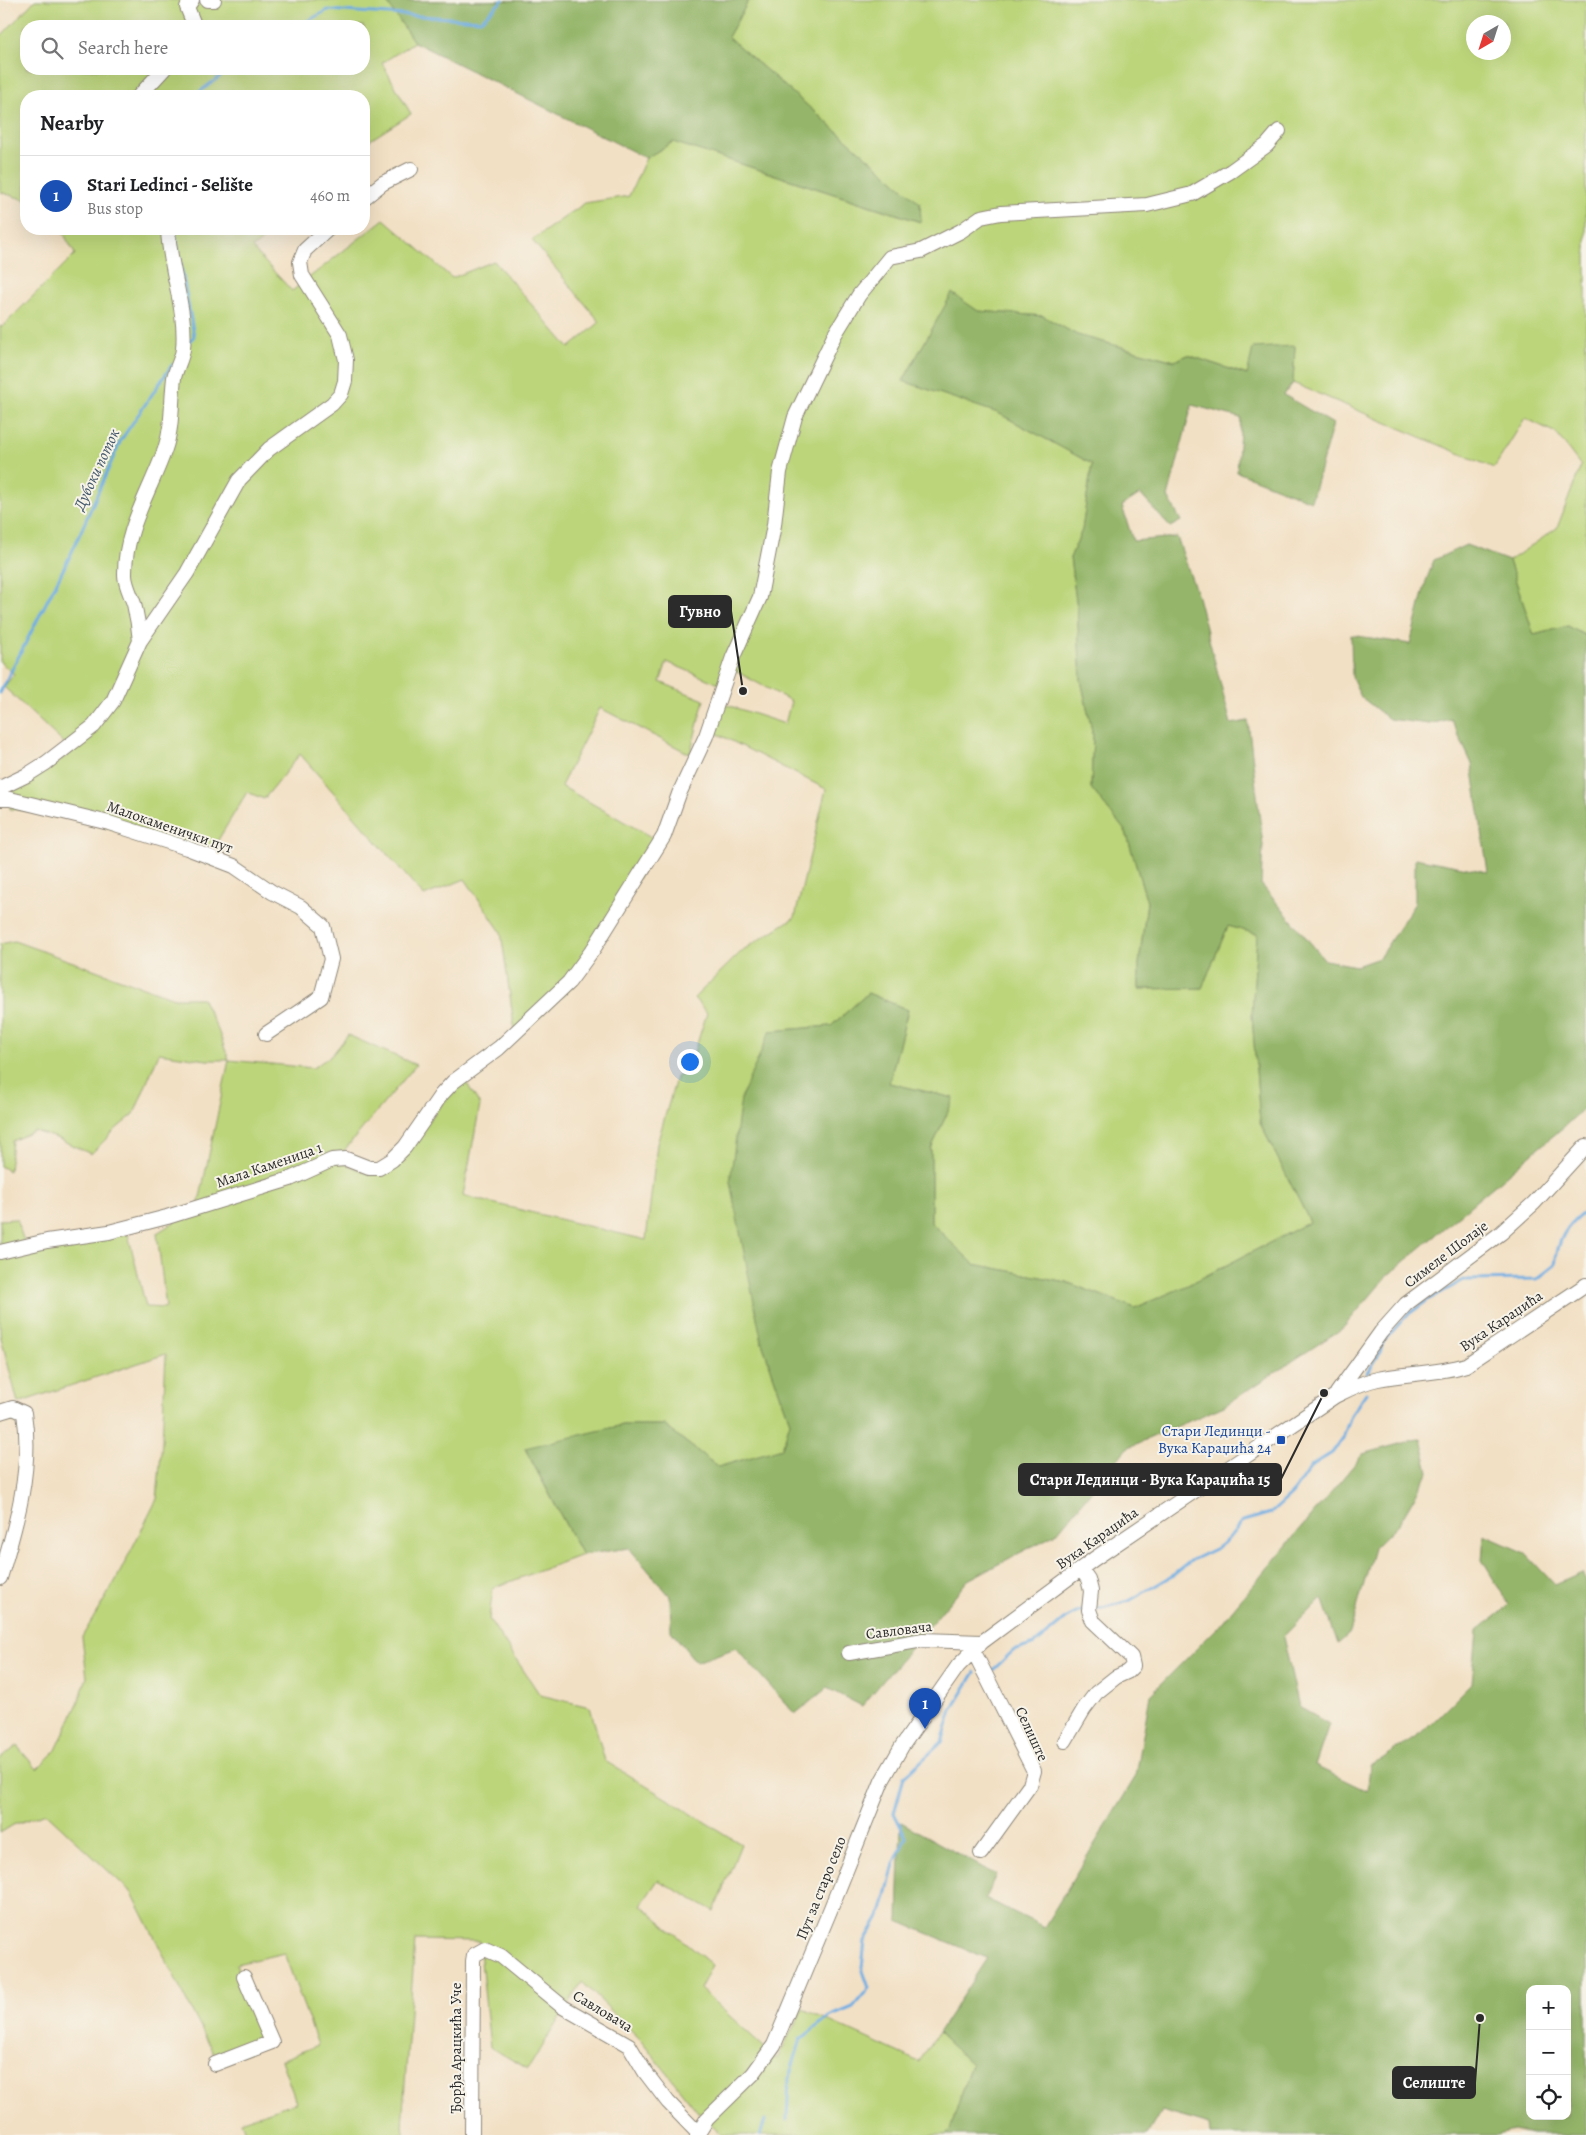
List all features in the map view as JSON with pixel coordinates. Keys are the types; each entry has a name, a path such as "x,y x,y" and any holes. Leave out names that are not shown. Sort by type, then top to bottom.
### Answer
{"street":[{"path":"192,0 187,7 193,20"},
{"path":"207,0 214,0"},
{"path":"145,90 158,75"},
{"name":"Мала Каменица 1","path":"0,1252 47,1241 109,1232 167,1217 307,1172 332,1160 346,1159 369,1168 379,1168 392,1160 405,1147 452,1082 500,1048 569,982 594,948 664,836 679,794 706,736 733,657 760,597 774,525 780,472 795,417 835,334 874,274 890,257 920,251 981,217 1009,213 1147,205 1192,194 1231,171 1267,145 1279,131"},
{"path":"370,193 383,183 411,169"},
{"path":"140,642 139,626 134,604 124,577 129,545 146,493 168,437 174,377 183,350 181,314 175,268 168,251 168,235"},
{"path":"0,788 28,775 94,726 113,701 140,642 187,573 239,480 269,450 332,404 341,394 345,381 346,360 340,335 302,275 300,262 305,250 321,235"},
{"name":"Малокаменички пут","path":"0,798 109,822 187,848 234,866 272,892 309,913 323,926 331,959 321,997 266,1034"},
{"name":"Симеле Шолаје","path":"1335,1396 1381,1332 1406,1304 1501,1233 1534,1204 1586,1146"},
{"name":"Вука Караџића","path":"978,1646 1081,1569 1335,1396 1359,1384 1379,1379 1448,1370 1466,1365 1586,1285"},
{"path":"0,1412 13,1408 24,1413 27,1430 26,1464 19,1509 0,1578"},
{"path":"1065,1741 1084,1708 1096,1693 1116,1677 1128,1672 1133,1666 1131,1658 1093,1621 1089,1610 1091,1591 1088,1579 1081,1569"},
{"name":"Савловача","path":"849,1653 922,1640 978,1646"},
{"name":"Селиште","path":"978,1646 1034,1771 1030,1785 981,1853"},
{"name":"Пут за старо село","path":"697,2134 707,2119 752,2074 774,2045 882,1781 902,1746 946,1682 978,1646"},
{"name":"Савловача","path":"473,1961 474,1955 485,1949 500,1956 563,2007 629,2045 645,2072 668,2102 697,2134"},
{"name":"Ђорђа Арацкића Уче","path":"472,2135 473,1961"},
{"path":"215,2064 272,2042 244,1977"}],"green space":[{"path":"35,0 386,0 414,42 382,63 411,114 370,140 370,90 20,90 20,198 0,192 0,37"},
{"path":"749,0 1586,0 1586,636 1568,626 1534,635 1509,561 1557,528 1581,466 1556,433 1525,418 1494,468 1293,383 1295,346 1248,375 1188,355 1175,361 1077,335 1043,316 978,311 952,294 903,381 998,413 1092,464 1082,530 1070,558 1077,607 1081,680 1093,735 1091,788 1126,832 1147,902 1139,964 1139,989 1202,988 1228,926 1257,934 1252,1015 1260,1123 1310,1222 1186,1286 1135,1308 1066,1282 973,1264 931,1223 931,1149 954,1098 889,1083 908,1010 868,993 831,1026 770,1031 762,1343 790,1422 782,1449 718,1467 664,1425 623,1425 525,1449 582,1555 493,1588 489,1619 540,1695 590,1707 605,1761 741,1844 714,1911 658,1880 641,1905 712,1965 700,1989 777,2059 803,2009 919,2062 938,2033 971,2064 950,2130 945,2135 722,2135 701,2116 641,2040 582,1982 528,2069 490,2047 479,1941 415,1940 402,2126 404,2135 246,2135 241,2121 296,2102 281,2060 318,2045 284,1953 236,1964 271,2041 217,2060 132,1893 46,1813 13,1825 0,1833 0,1759 17,1746 37,1769 56,1750 79,1701 87,1677 82,1637 116,1580 157,1499 166,1354 18,1403 0,1334 0,1220 16,1219 27,1249 128,1234 146,1307 166,1308 157,1233 198,1207 229,1060 313,1068 332,1055 348,1035 416,1065 336,1160 372,1175 393,1167 463,1077 480,1105 463,1196 646,1240 657,1144 677,1075 687,1074 707,1013 694,998 743,950 795,917 826,789 716,733 724,704 785,724 791,701 724,665 719,684 667,662 660,682 704,700 690,754 600,708 561,786 660,842 574,985 516,1039 501,932 465,879 424,896 300,754 264,799 247,792 206,860 70,815 10,809 11,791 73,752 4,687 14,674 0,662 0,326 2,327 75,254 64,235 270,235 252,248 292,291 364,235 370,235 370,230 384,219 452,278 494,261 569,348 600,322 532,240 585,203 629,196 646,158 673,142 920,222 920,203 728,37"},
{"path":"749,0 728,37 920,203 921,222 673,142 646,158 414,42 386,1"},
{"path":"952,293 978,311 1043,316 1077,335 1174,361 1188,355 1247,375 1253,348 1295,346 1293,383 1284,395 1333,424 1311,501 1237,472 1241,418 1192,405 1168,497 1181,521 1170,527 1140,494 1122,506 1133,541 1177,537 1198,597 1231,724 1248,721 1263,845 1261,884 1325,960 1356,966 1379,958 1415,903 1415,858 1488,872 1472,764 1451,719 1429,724 1389,719 1361,697 1352,677 1351,635 1410,644 1426,581 1434,560 1466,545 1509,561 1534,635 1568,626 1586,636 1586,1106 1387,1276 1343,1328 1224,1406 1127,1448 1056,1534 968,1580 862,1706 827,1688 795,1714 736,1648 696,1662 671,1631 670,1596 629,1548 582,1555 525,1448 623,1425 664,1425 718,1467 782,1448 790,1422 762,1343 730,1182 741,1098 770,1031 831,1026 868,993 908,1010 889,1083 954,1098 931,1149 931,1223 974,1264 1066,1282 1135,1308 1186,1286 1310,1222 1260,1123 1252,1015 1257,934 1228,926 1202,988 1139,989 1139,964 1147,902 1126,832 1091,788 1093,735 1081,680 1077,607 1070,558 1082,530 1092,464 998,413 903,381"},
{"path":"14,941 174,998 202,998 218,1030 229,1060 207,1060 159,1053 134,1114 91,1154 59,1139 34,1131 12,1141 9,1171 0,1166 0,944"},
{"path":"1421,1438 1429,1472 1399,1523 1374,1548 1350,1633 1338,1644 1322,1598 1283,1637 1299,1707 1329,1724 1315,1766 1367,1791 1370,1767 1425,1730 1472,1683 1477,1631 1509,1605 1482,1560 1484,1535 1525,1553 1555,1585 1582,1573 1586,1580 1586,2135 1533,2135 1514,2131 1497,2135 1210,2135 1209,2125 1161,2111 1147,2135 945,2135 950,2130 971,2064 938,2033 987,1958 898,1921 901,1822 996,1875 985,1898 1044,1927 1136,1776 1150,1695 1219,1626 1363,1454"}],"waterway":[{"name":"Дубоки поток","path":"309,20 328,10 481,20 503,0"},
{"name":"Дубоки поток","path":"202,90 222,75"},
{"name":"Дубоки поток","path":"175,235 194,336 189,342"},
{"name":"Дубоки поток","path":"0,693 71,554 121,440 172,365"},
{"path":"1367,1373 1379,1355 1383,1342 1406,1316 1428,1300 1464,1280 1537,1279 1555,1265 1558,1248 1564,1234 1573,1222 1586,1211"},
{"path":"1098,1609 1129,1601 1172,1576 1192,1560 1217,1548 1227,1540 1243,1521 1271,1513 1292,1494 1311,1466 1332,1453 1343,1438 1351,1415 1366,1393"},
{"path":"993,1670 1013,1651 1035,1644 1065,1619 1082,1610"},
{"path":"787,2120 789,2078 801,2039 829,2017 853,2007 869,1988 862,1968 865,1941 882,1911 894,1864 906,1837 894,1813 904,1777 942,1742 952,1710 975,1672"},
{"path":"760,2135 765,2121"}],"place":[{"name":"Гувно","path":"743,691"},
{"name":"Стари Лединци - Вука Караџића 15","path":"1324,1393"},
{"name":"Стари Лединци - Вука Караџића 24","path":"1281,1440"},
{"name":"Stari Ledinci - Selište","path":"925,1729"},
{"name":"Селиште","path":"1480,2018"}]}
